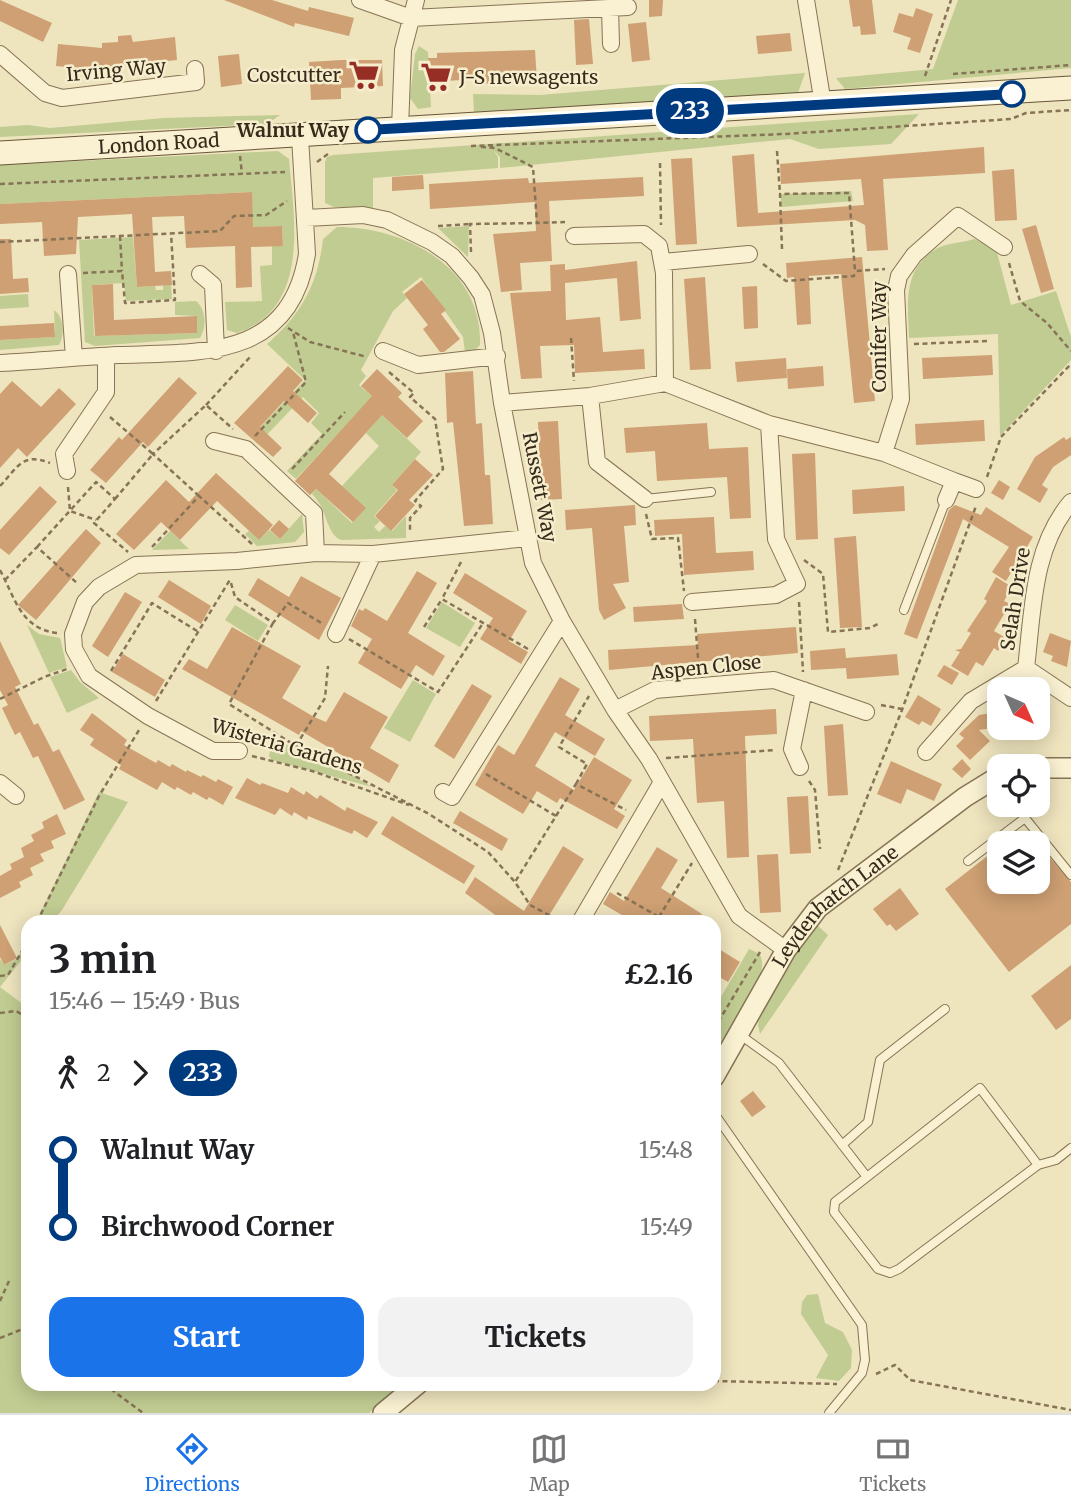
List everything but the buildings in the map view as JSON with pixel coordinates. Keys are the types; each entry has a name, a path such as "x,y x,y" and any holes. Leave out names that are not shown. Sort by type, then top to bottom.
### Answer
{"main road":[{"name":"London Road","path":"0,153 300,138 400,128 1071,88"}],"street":[{"path":"360,0 411,18 628,7"},
{"path":"400,128 403,50 416,0"},
{"path":"806,0 823,104"},
{"path":"610,8 611,44"},
{"name":"Irving Way","path":"0,54 45,93 62,98 196,82 195,69"},
{"path":"0,363 106,355 216,351 268,330 279,319 305,270 306,218 300,138"},
{"name":"Russett Way","path":"306,218 363,215 387,220 432,242 452,256 471,278 488,313 497,356 502,403 533,563 562,621 615,710 649,759 699,850 740,916 778,944"},
{"name":"Conifer Way","path":"884,453 901,399 901,345 896,290 903,268 958,216 1004,247"},
{"path":"574,236 644,234 661,254 664,383"},
{"path":"661,254 749,254"},
{"path":"68,274 74,358"},
{"path":"200,274 212,285 216,351"},
{"path":"66,471 64,454 106,392 106,355"},
{"path":"380,359 418,365 497,356"},
{"path":"502,403 590,396 664,383 769,424 884,453 980,490"},
{"path":"590,396 597,462 643,497"},
{"path":"692,602 776,595 797,584 776,539 769,424"},
{"path":"214,441 246,445 314,513 316,553"},
{"path":"946,500 954,481"},
{"name":"Selah Drive","path":"1026,668 1038,567 1044,544 1071,502"},
{"name":"Wisteria Gardens","path":"239,751 213,751 148,716 102,687 82,667 74,649 73,634 77,617 99,587 137,563 237,561 316,553 373,554 528,538"},
{"path":"337,633 373,554"},
{"path":"443,792 452,797 562,621"},
{"name":"Selah Drive","path":"1026,668 1071,698"},
{"name":"Selah Drive","path":"926,752 971,701 1026,668"},
{"name":"Aspen Close","path":"615,710 655,690 774,680 866,712"},
{"path":"800,766 792,749 803,690"},
{"path":"1050,768 1071,768"},
{"path":"584,915 662,782"},
{"path":"0,783 16,796"},
{"name":"Leydenhatch Lane","path":"721,1065 739,1034 778,944 826,901 955,804 987,784"},
{"path":"383,1413 410,1391"}],"lane":[{"path":"643,497 711,492"},
{"path":"904,610 946,500"},
{"path":"968,861 1025,818 1071,876"},
{"path":"842,1144 868,1122 880,1060 945,1009"},
{"path":"739,1034 779,1063 867,1177"},
{"path":"1038,1165 980,1088 835,1202 834,1212 878,1269 890,1273 1038,1165 1056,1160 1071,1148"},
{"path":"721,1123 862,1325 865,1360 855,1385 829,1413"}],"path":[{"path":"922,79 951,0"},
{"path":"537,223 533,167 495,148 471,146 785,134 1011,119 1026,113 1071,110"},
{"path":"239,150 242,174"},
{"path":"777,150 782,249"},
{"path":"0,184 302,171 332,152"},
{"path":"660,163 661,254"},
{"path":"0,242 220,231 234,216 266,215 304,190"},
{"path":"749,254 786,281 854,276 849,193 780,194"},
{"path":"437,226 572,222 574,236"},
{"path":"470,224 471,278"},
{"path":"120,236 125,303 174,300 170,233"},
{"path":"1004,247 1020,301 1046,323 1071,351"},
{"path":"855,271 903,268"},
{"path":"68,274 122,271"},
{"path":"279,319 310,342 380,359 414,393 410,397 435,419 443,469 415,501 421,506 410,518 411,551"},
{"path":"206,405 246,445 306,382 293,332"},
{"path":"571,338 574,375"},
{"path":"901,345 988,341"},
{"path":"199,496 137,563 94,523 153,454 206,405 252,356 241,343"},
{"path":"826,901 902,709 1001,437 1071,364"},
{"path":"98,406 268,558"},
{"path":"281,482 345,412"},
{"path":"0,486 26,459 34,457 66,471 70,512"},
{"path":"5,580 96,482 115,499"},
{"path":"643,497 652,539 678,538 681,587 692,602 700,685"},
{"path":"70,512 96,520"},
{"path":"776,539 823,574 828,632 870,628 878,624"},
{"path":"424,627 470,545"},
{"path":"37,547 91,596"},
{"path":"40,915 99,796 197,631 230,581 237,561"},
{"path":"0,570 24,620 43,631 64,634"},
{"path":"230,581 235,597 274,624"},
{"path":"797,584 803,690"},
{"path":"442,599 540,656"},
{"path":"102,687 152,603 197,631"},
{"path":"483,623 438,692 288,603 229,704 296,746 429,814 488,852 515,882 530,905 549,915"},
{"path":"0,699 44,677 72,667 68,660"},
{"path":"296,746 325,698 328,666"},
{"path":"515,882 587,764 559,747 598,681"},
{"path":"866,712 876,705 902,709"},
{"path":"649,759 792,749"},
{"name":"Wisteria Gardens","path":"239,751 313,771 429,814"},
{"path":"471,765 556,816"},
{"path":"800,766 815,790 820,849"},
{"path":"576,784 640,818"},
{"path":"661,915 699,850"},
{"path":"601,885 654,915"},
{"path":"721,1020 778,944"},
{"path":"0,976 8,975 21,953"},
{"path":"0,1013 16,1011 21,1014"},
{"path":"0,1301 9,1281"},
{"path":"0,1338 21,1330"},
{"path":"721,1381 855,1385 895,1365 909,1380 1071,1410"},
{"path":"113,1391 143,1413"}],"green space":[{"path":"958,0 1071,0 1071,68 845,89 836,78 933,69"},
{"path":"419,46 428,52 431,107 418,109 410,98 415,54"},
{"path":"805,73 798,93 474,112 473,94 540,95"},
{"path":"919,114 891,144 819,149 790,139 500,168 500,157 493,150 498,157 498,168 373,178 373,208 334,207 325,203 325,162 327,157 333,155"},
{"path":"280,115 267,124 0,137 0,127 28,125 50,128 164,118"},
{"path":"278,151 289,159 293,259 287,283 277,304 261,321 237,333 227,330 225,302 262,301 260,266 272,265 272,246 283,246 282,226 234,228 251,192 0,204 0,165"},
{"path":"851,191 853,201 781,207 781,194"},
{"path":"469,226 468,257 438,228"},
{"path":"337,227 388,234 435,257 454,273 468,294 478,318 480,345 473,352 465,352 463,337 421,277 402,292 407,298 393,311 361,370 366,376 359,385 387,409 382,415 421,452 392,485 397,490 374,516 380,521 374,527 379,532 385,526 392,531 406,516 406,538 341,540 332,532 312,494 316,489 352,523 365,508 342,486 379,446 366,433 373,425 358,412 296,479 287,471 322,434 311,423 319,413 303,397 258,444 251,437 305,380 267,344 289,322 306,298 317,270 323,239"},
{"path":"133,237 137,287 155,286 156,290 163,290 163,285 171,285 172,299 126,301 124,283 92,285 94,336 197,333 197,316 175,315 175,302 196,301 204,318 204,329 200,338 95,346 85,342 79,240"},
{"path":"974,239 996,249 1011,305 1056,291 1071,337 1071,360 1000,436 998,334 909,338 909,289 917,267 925,257 940,247"},
{"path":"28,294 29,307 0,309 0,296"},
{"path":"54,310 60,317 62,326 59,345 0,350 0,340 55,337"},
{"path":"302,514 304,532 295,542 257,546 245,534 249,531 259,540 269,530 280,539"},
{"path":"170,531 189,549 152,550"},
{"path":"442,602 475,623 460,647 426,628"},
{"path":"235,605 268,625 258,641 225,620"},
{"path":"27,625 39,634 60,638 67,667 49,673"},
{"path":"71,670 80,682 99,698 67,713 50,677"},
{"path":"413,680 436,694 410,742 384,728"},
{"path":"276,739 305,754 309,749 372,787 272,760 269,756 272,740"},
{"path":"99,792 128,802 62,910 58,915 39,915"},
{"path":"816,924 828,935 760,1034 760,1007"},
{"path":"749,949 759,954 762,963 755,992 721,1053 721,997"},
{"path":"21,951 21,961 0,987 0,959 4,965 17,959"},
{"path":"0,987 21,1003 21,1391 398,1391 369,1413 0,1413"},
{"path":"818,1294 825,1323 843,1332 852,1350 851,1368 839,1381 816,1378 828,1355 801,1314 802,1302 807,1295"}],"bus line":[{"name":"233","path":"368,130 1012,94"}],"place":[{"name":"Costcutter","path":"364,75"},
{"name":"J-S newsagents","path":"436,77"},
{"name":"Walnut Way","path":"368,130"}]}
